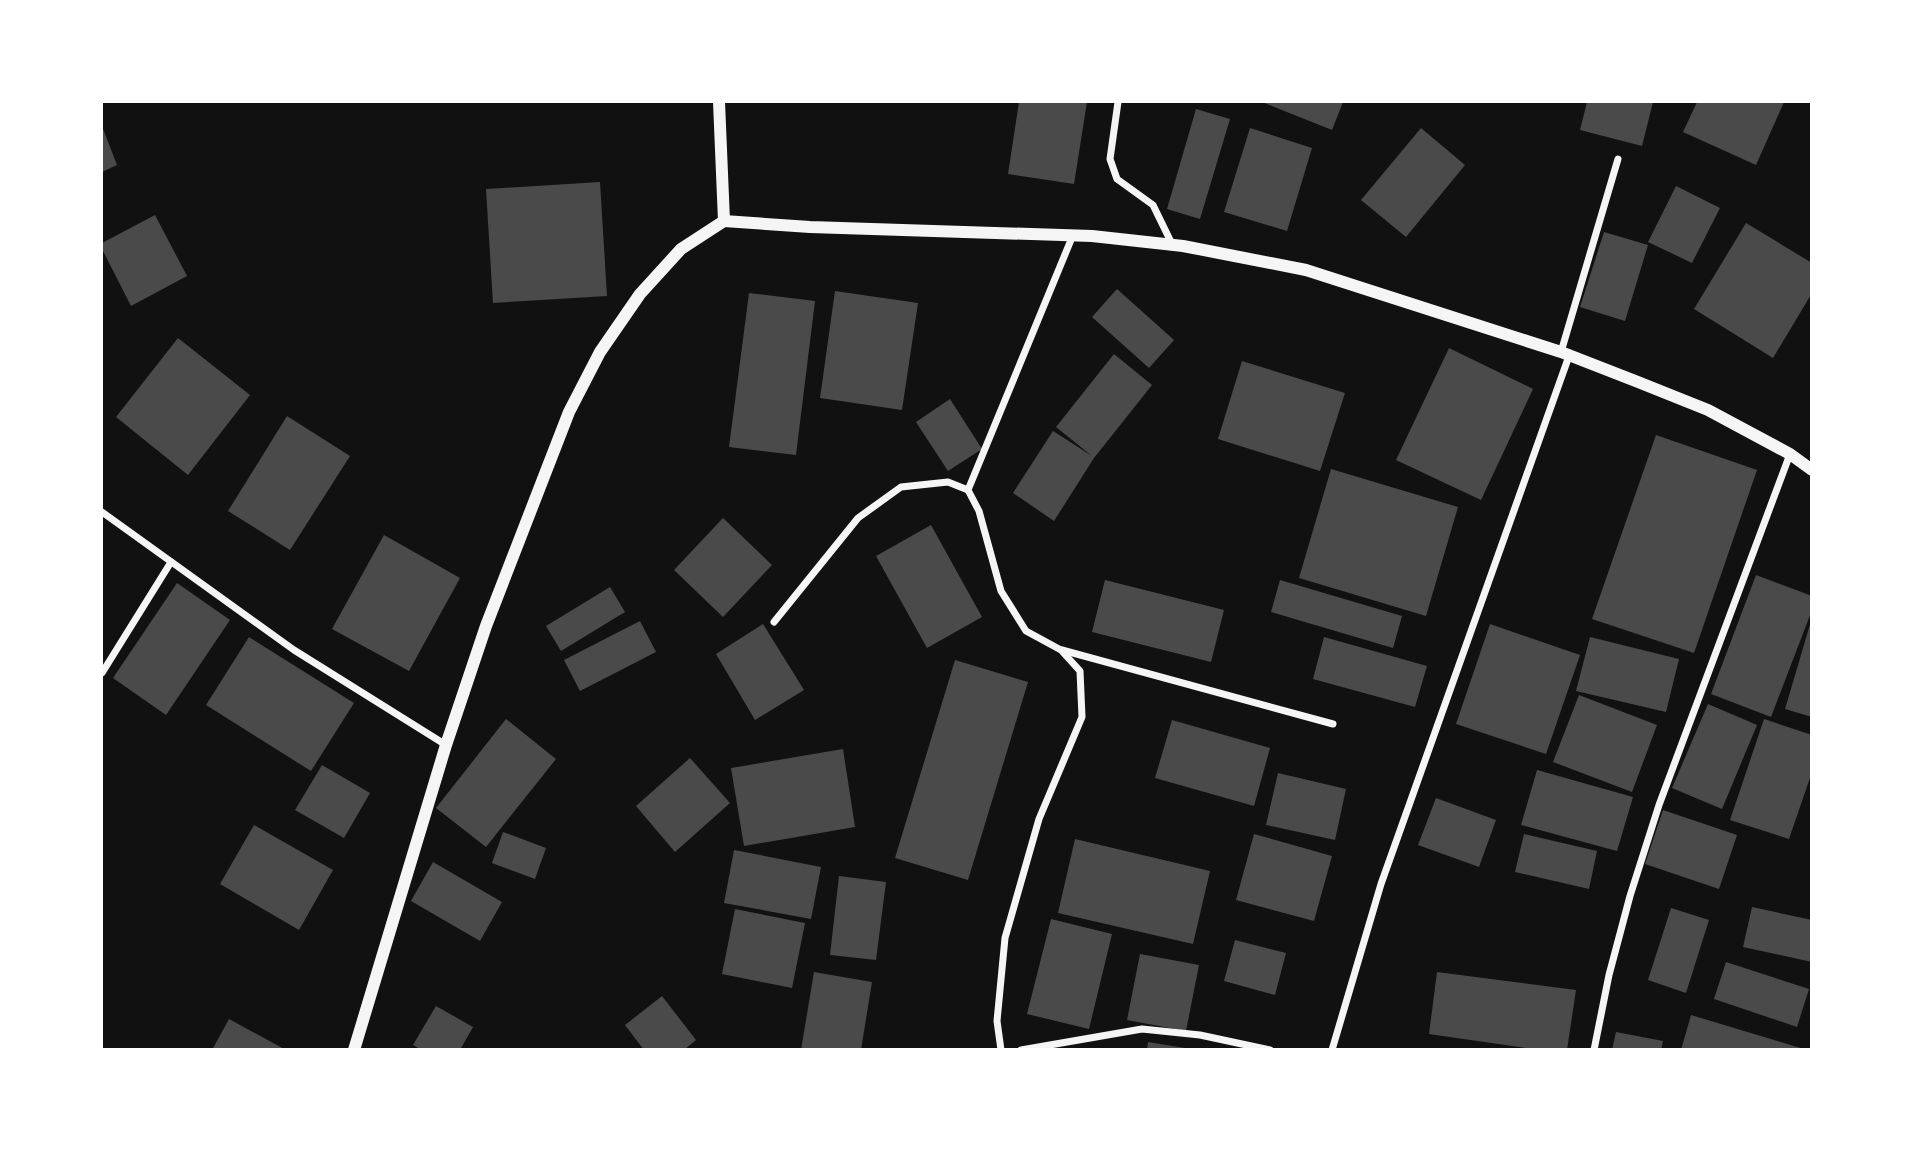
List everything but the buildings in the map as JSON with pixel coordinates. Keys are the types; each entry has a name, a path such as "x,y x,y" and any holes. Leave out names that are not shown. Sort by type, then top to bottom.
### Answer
{"street":[{"path":"719,102 724,221"},
{"path":"1118,102 1110,159 1117,179 1153,205 1172,245"},
{"path":"1332,1049 1381,884 1565,354 1618,159"},
{"path":"354,1049 446,745 486,626 569,412 600,352 640,294 681,249 724,221 810,227 1073,235 1172,245 1306,271 1565,354 1708,410 1790,454 1811,470"},
{"path":"968,491 1073,235"},
{"path":"1594,1049 1609,975 1630,896 1659,805 1790,454"},
{"path":"774,622 858,518 901,488 948,482 968,491 979,511 1001,591 1026,631 1061,650 1333,723"},
{"path":"102,512 294,650 446,745"},
{"path":"102,673 172,562"},
{"path":"1001,1049 998,1021 1005,937 1039,819 1082,717 1080,671 1061,650"},
{"path":"1021,1049 1142,1029 1200,1035 1270,1049"}]}
